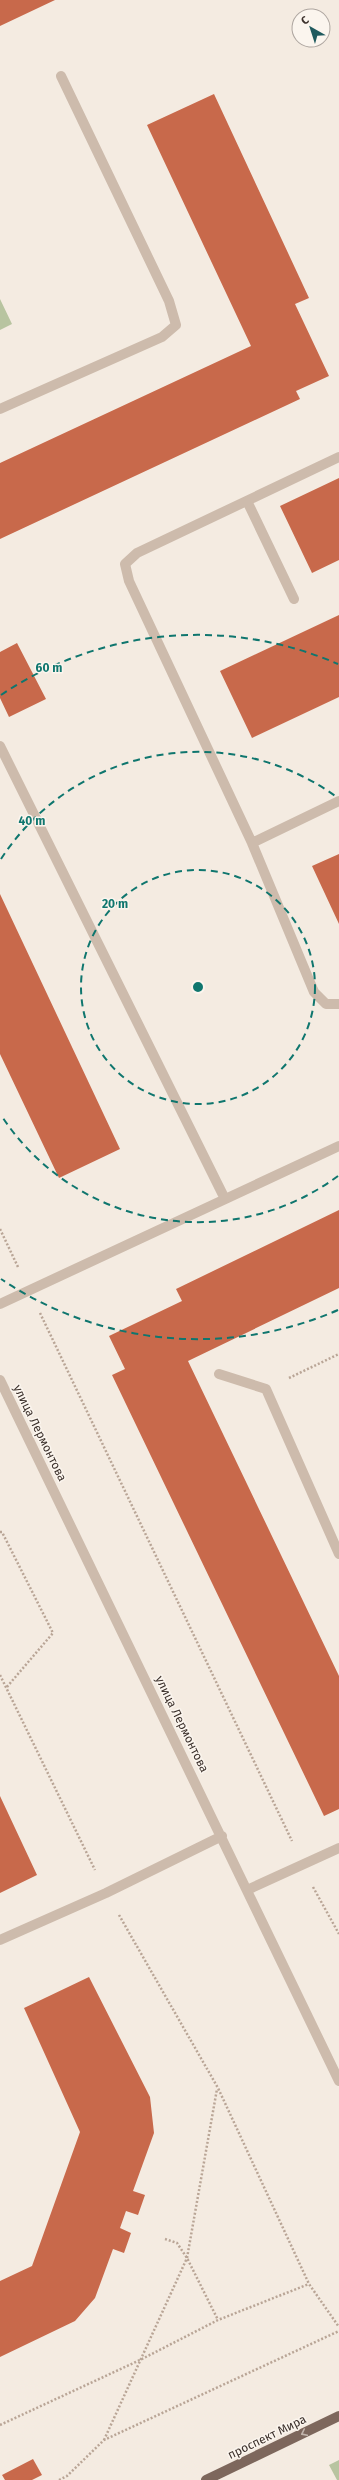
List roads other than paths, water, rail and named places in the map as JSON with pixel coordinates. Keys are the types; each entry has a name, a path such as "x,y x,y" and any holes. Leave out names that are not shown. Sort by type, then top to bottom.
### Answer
{"main road":[{"name":"проспект Мира","path":"206,2480 339,2416"}],"street":[{"path":"0,409 162,337 176,325 169,301 61,76"},
{"path":"339,456 137,553 125,564 129,581 252,843 314,992 326,1004 339,1004"},
{"path":"247,501 294,600"},
{"path":"0,746 225,1199"},
{"path":"252,843 339,800"},
{"path":"0,1304 339,1146"},
{"path":"219,1374 266,1389 339,1554"},
{"name":"улица Лермонтова","path":"0,1380 222,1836 339,2081"},
{"path":"0,1940 106,1892 222,1836"},
{"path":"248,1890 339,1848"}]}
